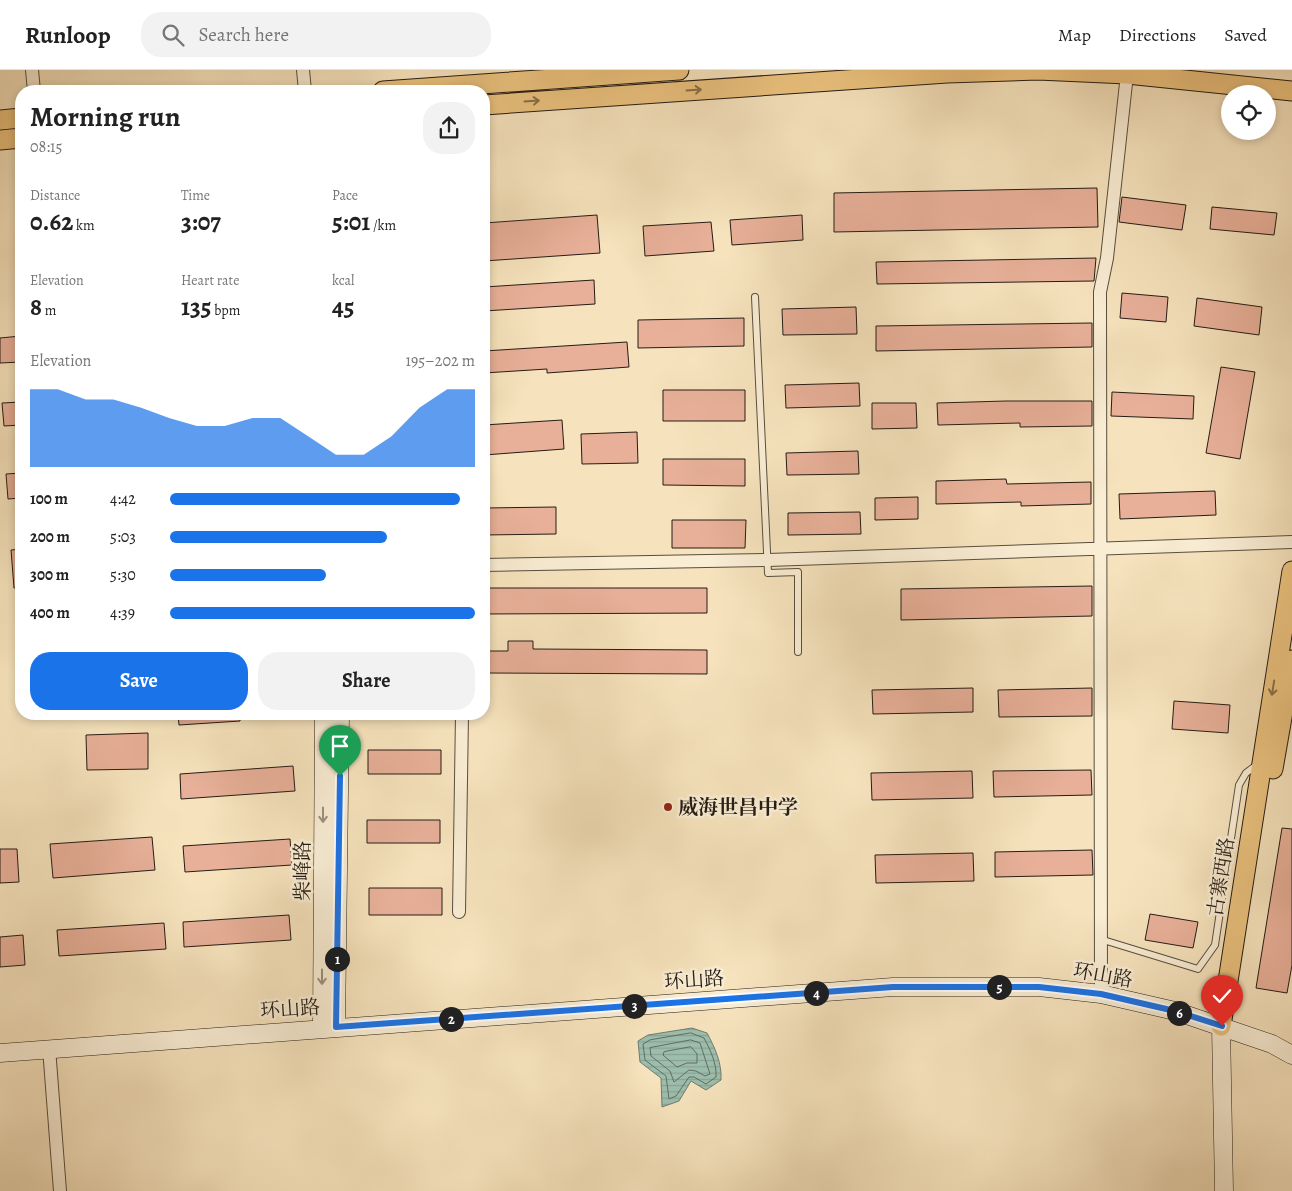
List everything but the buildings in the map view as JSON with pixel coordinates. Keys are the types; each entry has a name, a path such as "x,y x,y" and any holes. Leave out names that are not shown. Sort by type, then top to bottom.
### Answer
{"main road":[{"path":"468,85 679,70"},
{"path":"490,105 947,73 1038,70 1127,74 1290,92"},
{"path":"0,120 15,119"},
{"path":"0,140 15,139"},
{"name":"古寨西路","path":"1224,1191 1226,1029 1268,763 1292,571"},
{"name":"古寨西路","path":"1268,763 1292,660"},
{"name":"柴峰路","path":"324,720 329,1028"},
{"name":"柴峰路","path":"329,1028 340,720"},
{"name":"环山路","path":"0,1053 893,987 1039,987 1101,994 1175,1011 1272,1044 1292,1055"},
{"name":"古寨西路","path":"1226,1029 1235,1191"}],"street":[{"path":"32,70 33,85"},
{"path":"303,70 304,85"},
{"path":"1101,994 1099,939 1100,292 1107,258 1127,74"},
{"path":"490,566 768,560 1292,542"},
{"path":"459,912 462,720"},
{"path":"49,1048 60,1191"}],"lane":[{"path":"755,297 768,573 798,572 798,652"},
{"path":"1099,939 1198,968 1215,945 1239,785 1246,773 1268,763"}],"water":[{"path":"692,1028 707,1033 717,1056 721,1080 706,1090 691,1081 679,1101 662,1107 661,1078 640,1062 638,1041 648,1035"}],"place":[{"name":"威海世昌中学","path":"668,807"}],"route":[{"path":"340,776 336,1027 893,987 1039,987 1101,994 1175,1011 1222,1026"}]}
